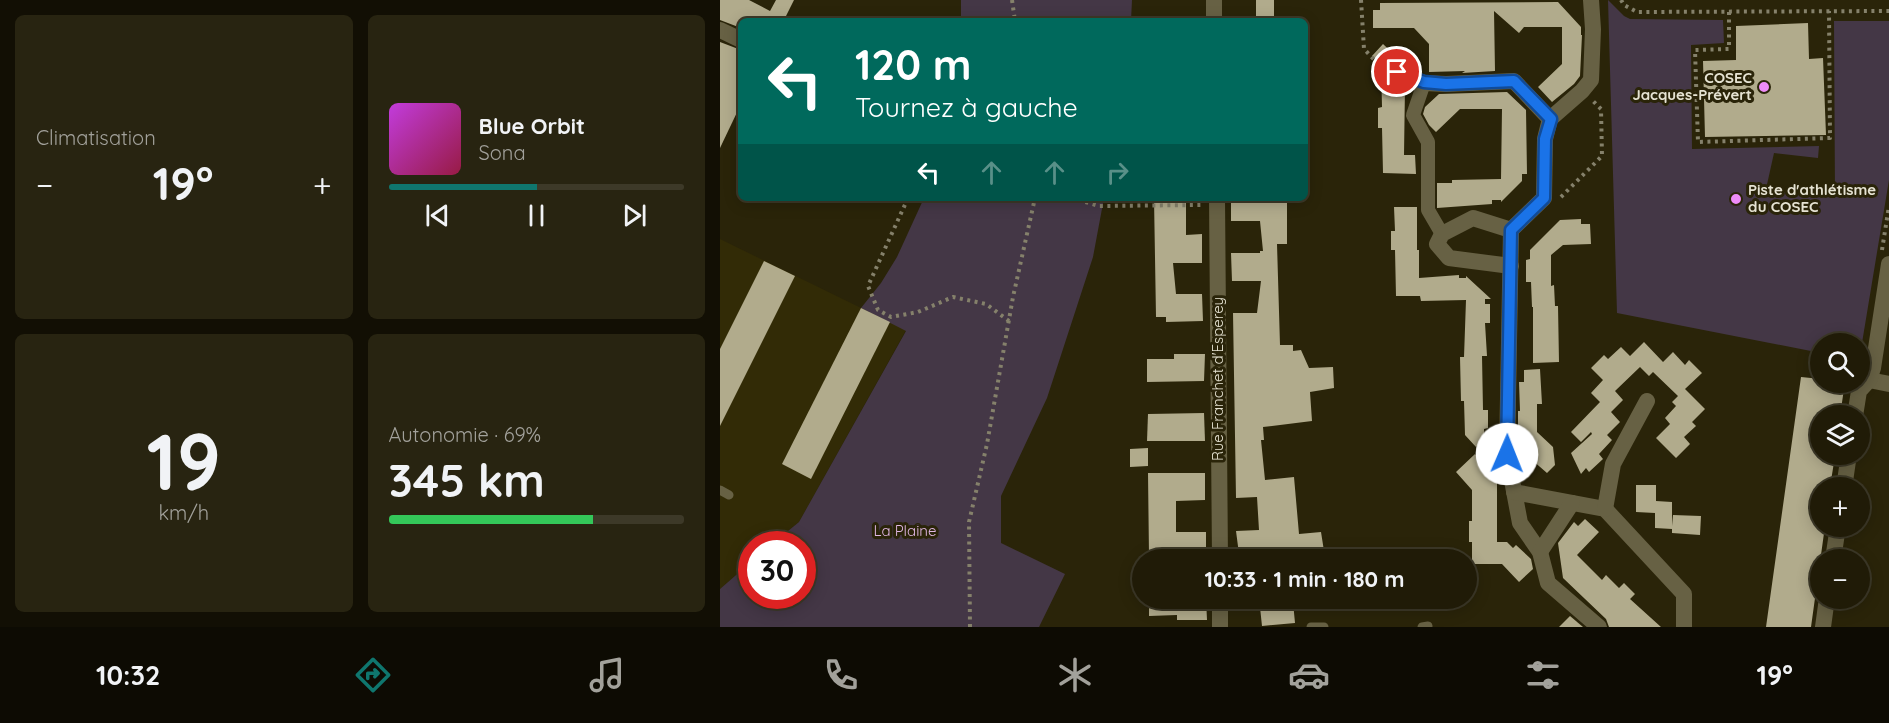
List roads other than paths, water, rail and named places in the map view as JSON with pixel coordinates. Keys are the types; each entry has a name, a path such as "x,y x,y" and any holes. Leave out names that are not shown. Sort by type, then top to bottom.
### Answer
{"street":[{"path":"1214,0 1214,18"},
{"path":"1591,0 1593,29 1591,80 1551,119 1545,139 1544,198 1511,230 1507,454 1520,523 1540,552 1548,583 1599,627"},
{"path":"720,30 738,39"},
{"path":"1397,72 1424,82 1446,84 1514,81 1551,119"},
{"path":"1424,82 1413,115 1428,142 1428,210 1442,234"},
{"name":"Rue Franchet d'Esperey","path":"1217,201 1220,549"},
{"path":"1510,266 1449,258 1437,244 1442,234 1473,218 1511,230"},
{"path":"1870,377 1889,264"},
{"path":"1870,380 1889,384"},
{"path":"1605,509 1613,464 1647,401"},
{"path":"1514,492 1605,509 1684,594 1684,627"},
{"path":"1540,552 1572,502"},
{"path":"1220,609 1220,627"},
{"path":"1823,627 1825,609"}],"lane":[{"path":"1422,627 1428,626"},
{"path":"1311,627 1324,627"}],"place":[{"name":"COSEC Jacques-Prévert","path":"1764,87"},
{"name":"Piste d'athlétisme du COSEC","path":"1736,199"}],"park label":[{"name":"La Plaine","path":"905,531"}]}
